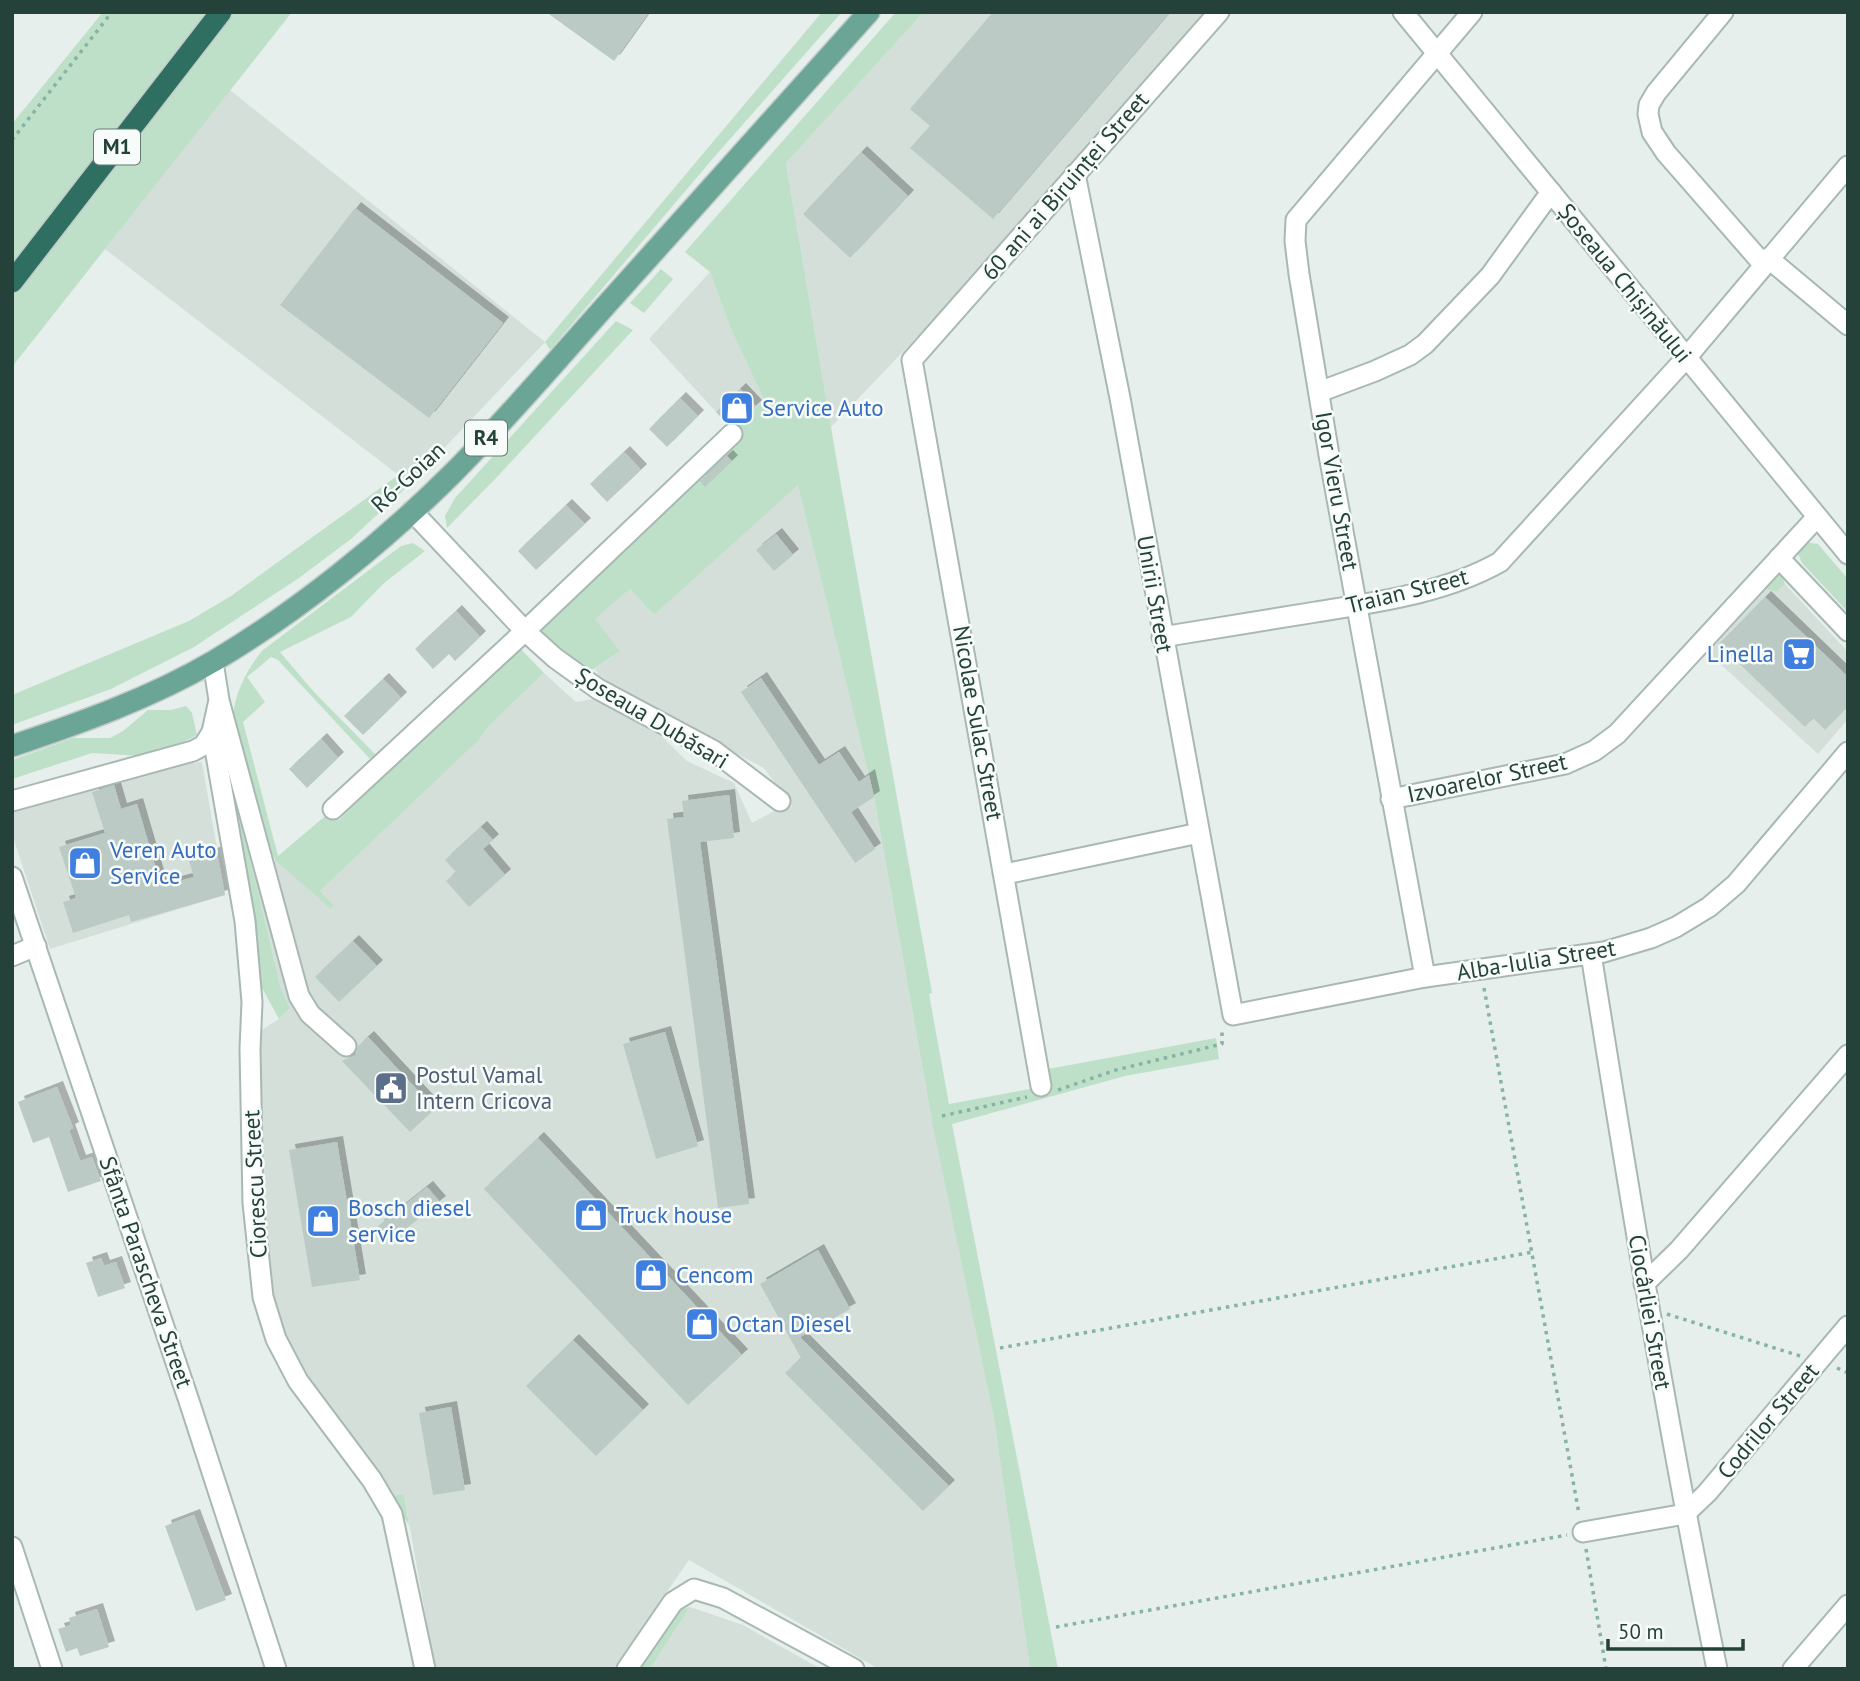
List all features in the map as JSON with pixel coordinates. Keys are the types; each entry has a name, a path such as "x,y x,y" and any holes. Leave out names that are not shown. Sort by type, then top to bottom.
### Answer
{"highway":[{"name":"M1","path":"12,282 221,12"}],"main road":[{"name":"R6-Goian","path":"12,746 152,692 213,662 321,587 412,511 453,473 525,396 869,12"}],"street":[{"name":"60 ani ai Biruinței Street","path":"912,360 1219,12"},
{"name":"Șoseaua Chișinăului","path":"1403,12 1848,554"},
{"name":"Igor Vieru Street","path":"1425,977 1319,392 1296,252 1296,219 1472,12"},
{"path":"1723,12 1656,93 1649,105 1648,114 1652,132 1666,153 1765,261 1848,325"},
{"name":"Traian Street","path":"1162,637 1357,605 1440,587 1475,576 1500,562 1686,358 1765,261 1848,166"},
{"name":"Unirii Street","path":"1075,174 1233,1015"},
{"path":"1319,392 1375,371 1410,355 1425,344 1484,283 1551,192"},
{"name":"Nicolae Sulac Street","path":"912,360 1005,874 1041,1091"},
{"path":"333,809 732,434"},
{"name":"Șoseaua Dubăsari","path":"412,511 525,631 555,658 583,680 713,751 780,801"},
{"name":"Izvoarelor Street","path":"1391,799 1566,764 1594,751 1617,734 1817,517"},
{"path":"1779,558 1848,631"},
{"name":"Ciorescu Street","path":"213,662 219,700 212,732 245,921 252,1002 250,1049 253,1203 263,1297 276,1339 298,1381 372,1480 392,1514 425,1669"},
{"path":"219,700 299,996 310,1014 346,1046"},
{"path":"12,801 193,751 204,745 212,732"},
{"name":"Alba-Iulia Street","path":"1233,1015 1425,977 1591,954 1651,938 1709,907 1736,884 1848,752"},
{"path":"1005,874 1199,833"},
{"name":"Sfânta Parascheva Street","path":"12,877 190,1404 276,1669"},
{"path":"12,957 36,946"},
{"name":"Ciocârliei Street","path":"1591,954 1648,1308 1685,1514 1717,1669"},
{"path":"1644,1284 1679,1250 1848,1055"},
{"name":"Codrilor Street","path":"1685,1514 1707,1493 1848,1326"},
{"path":"1583,1532 1685,1514"},
{"path":"12,1547 52,1669"},
{"path":"627,1669 673,1602 694,1589 723,1598 854,1669"},
{"path":"1793,1669 1848,1605"}],"path":[{"path":"12,139 112,12"},
{"path":"1481,968 1606,1669"},
{"path":"942,1116 1222,1044 1222,1026 1233,1015"},
{"path":"1000,1348 1533,1252"},
{"path":"1648,1308 1819,1361 1848,1373"},
{"path":"1056,1626 1583,1532"}],"shaded area":[{"path":"924,12 1211,12 939,314 831,427 786,163"},
{"path":"230,90 545,342 410,484 105,249"},
{"path":"710,272 730,327 764,400 732,429 649,339"},
{"path":"798,484 874,797 930,1111 994,1419 1030,1669 879,1669 689,1560 613,1669 435,1669 404,1494 391,1496 291,1353 274,1312 261,1204 260,1031 290,1008 281,989 254,876 279,857 320,891 479,740 490,725 544,673 576,702 593,699 659,734 687,761 734,783 752,823 776,810 792,806 764,768 604,683 595,669 620,651 594,619 630,589 654,615"},
{"path":"1785,584 1848,652 1848,719 1818,754 1704,649 1762,588 1777,592"},
{"path":"202,762 225,895 50,949 12,834 12,810 163,766"},
{"path":"690,1607 743,1625 821,1669 650,1669"}],"green space":[{"path":"103,12 210,12 12,266 12,124"},
{"path":"231,12 292,12 12,367 12,294"},
{"path":"822,12 842,12 550,350 545,342"},
{"path":"896,12 924,12 786,163 932,993 929,994 949,1104 1051,1085 1048,1069 1216,1038 1219,1059 1125,1076 952,1124 1058,1669 1030,1669 994,1419 933,1127 874,797 798,485 654,615 630,589 595,619 620,651 594,669 586,670 538,628 732,429 764,400 730,327 710,272 685,252"},
{"path":"661,269 673,279 644,313 630,303"},
{"path":"616,321 633,330 447,528 445,516 455,498"},
{"path":"397,476 410,484 351,539 299,578 194,647 111,689 12,725 12,695 189,621 231,596"},
{"path":"1805,542 1818,544 1848,579 1848,612 1802,563 1796,549"},
{"path":"413,543 425,551 384,583 351,617 280,652 314,692 376,755 370,759 278,660 271,657 247,677 265,702 243,722 278,856 330,812 339,820 517,645 544,673 490,725 479,740 320,891 333,905 331,909 275,860 265,837 233,714 235,705 252,664 263,650 401,546"},
{"path":"1780,570 1785,584 1777,592 1762,588"},
{"path":"186,706 192,713 197,735 168,750 141,756 92,753 12,779 12,760 73,738 110,738 148,710 171,710"},
{"path":"223,744 281,989 290,1008 279,1019 261,986"},
{"path":"404,1494 409,1525 391,1496"},
{"path":"690,1607 650,1669 638,1669 679,1610"}],"building":[{"path":"546,12 649,12 614,61"},
{"path":"993,12 1170,12 993,219 910,148 930,126 910,109"},
{"path":"861,152 908,196 850,258 803,214"},
{"path":"355,208 503,323 429,418 280,305"},
{"path":"740,389 756,406 738,423 727,423 716,412"},
{"path":"680,398 698,416 667,447 649,429"},
{"path":"624,452 641,470 607,502 590,484"},
{"path":"727,456 732,461 705,487 700,481"},
{"path":"566,505 585,524 536,570 518,551"},
{"path":"776,534 793,555 774,571 756,550"},
{"path":"1765,597 1848,677 1848,706 1825,730 1813,718 1805,727 1719,644"},
{"path":"456,611 480,637 455,661 449,654 433,669 415,649"},
{"path":"761,678 819,765 839,752 859,782 869,775 874,797 851,812 875,849 855,863 741,692"},
{"path":"383,679 401,698 363,735 344,716"},
{"path":"321,739 338,758 307,788 289,769"},
{"path":"114,785 121,809 137,804 161,886 194,877 189,861 217,852 225,895 131,922 129,915 73,933 63,902 76,898 59,847 105,833 92,792"},
{"path":"729,795 734,838 700,842 749,1204 718,1208 667,819 684,817 682,801"},
{"path":"481,827 493,840 483,849 505,875 469,907 446,881 456,872 445,860"},
{"path":"353,941 377,966 339,1002 315,977"},
{"path":"665,1032 698,1146 656,1159 623,1044"},
{"path":"368,1037 435,1109 410,1132 342,1061 355,1055 358,1046"},
{"path":"57,1087 73,1128 69,1130 80,1161 92,1157 101,1181 68,1192 49,1137 33,1143 18,1102"},
{"path":"538,1138 742,1355 688,1405 484,1189"},
{"path":"337,1142 360,1280 312,1287 289,1150"},
{"path":"427,1187 440,1202 390,1241 378,1226"},
{"path":"818,1250 850,1309 800,1337 949,1486 923,1511 785,1373 801,1358 760,1284"},
{"path":"101,1258 104,1266 116,1262 125,1288 98,1297 86,1263"},
{"path":"573,1340 643,1410 596,1456 526,1386"},
{"path":"451,1407 465,1490 433,1495 419,1413"},
{"path":"194,1515 226,1600 196,1611 165,1526"},
{"path":"97,1609 109,1647 80,1656 77,1648 66,1652 58,1629 71,1625 69,1618"}],"place":[{"name":"Service Auto","path":"737,408"},
{"name":"Linella","path":"1799,654"},
{"name":"Veren Auto Service","path":"85,863"},
{"name":"Postul Vamal Intern Cricova","path":"391,1088"},
{"name":"Truck house","path":"591,1215"},
{"name":"Bosch diesel service","path":"323,1221"},
{"name":"Cencom","path":"651,1275"},
{"name":"Octan Diesel","path":"702,1324"}]}
